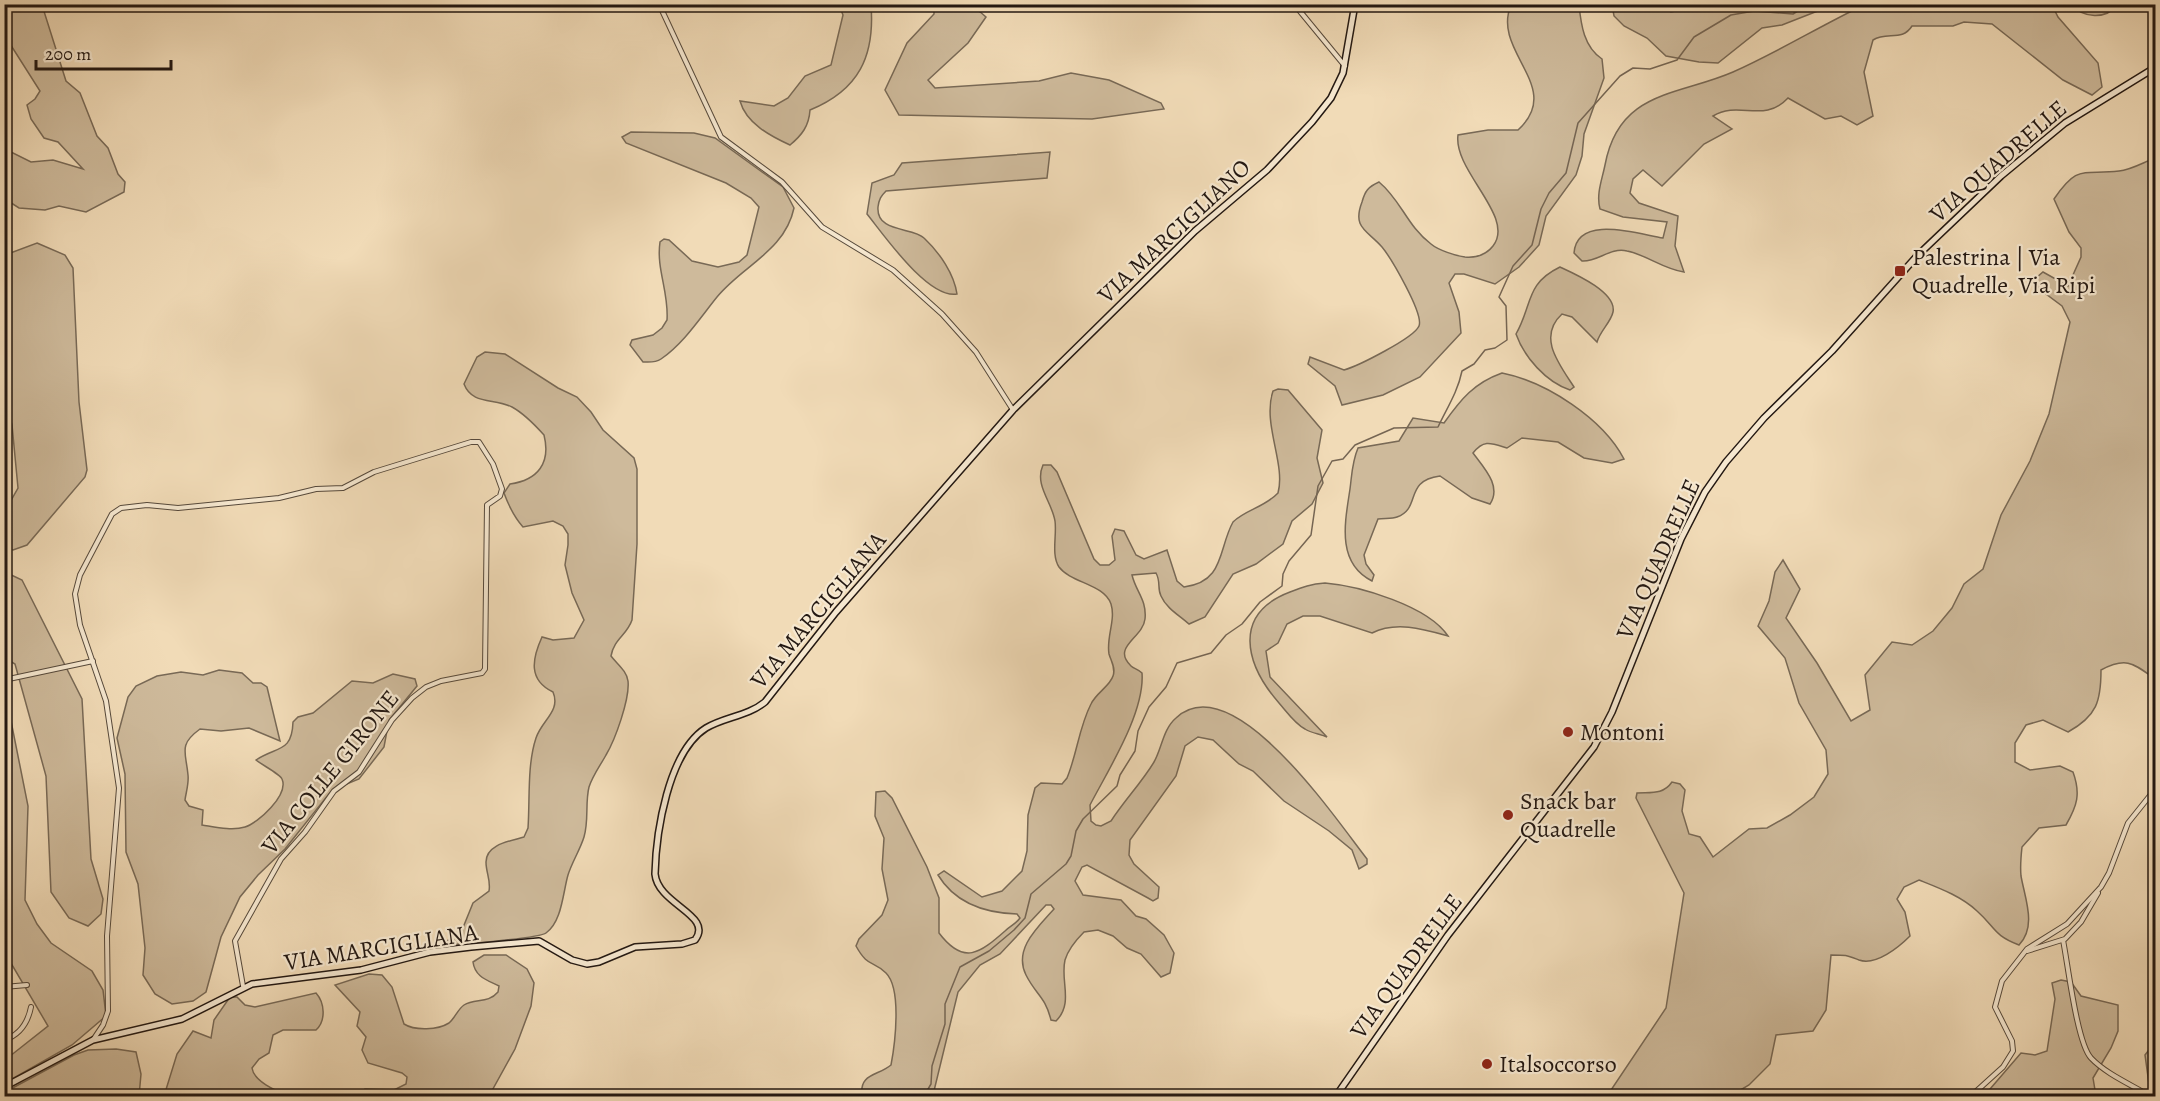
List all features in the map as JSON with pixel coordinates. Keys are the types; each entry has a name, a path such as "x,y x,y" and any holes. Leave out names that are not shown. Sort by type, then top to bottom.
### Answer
{"street":[{"path":"659,4 720,135 784,184 822,227 893,270 947,318 976,352 1013,410"},
{"path":"1294,4 1345,66"},
{"name":"VIA MARCIGLIANO","path":"1013,410 1194,232 1284,153 1326,105 1345,66 1355,4"},
{"name":"VIA QUADRELLE","path":"1336,1096 1448,935 1594,747 1618,697 1682,537 1705,492 1726,462 1767,415 1832,351 1917,256 1989,187 2065,123 2156,67"},
{"name":"VIA MARCIGLIANA","path":"4,1087 93,1040 182,1019 209,1007 243,986 360,970 427,952 471,946 539,941 572,960 586,964 599,962 635,947 682,944 695,940 699,934 696,920 664,895 656,876 663,803 681,760 697,735 705,729 754,709 773,693 824,627 1013,410"},
{"name":"VIA COLLE GIRONE","path":"93,1040 108,1011 107,936 119,788 107,706 80,625 75,589 112,514 118,510 147,505 178,508 279,498 316,489 343,488 374,472 471,442 479,442 486,450 502,489 500,496 487,505 485,669 482,673 426,687 412,698 392,720 359,772 334,791 305,832 281,859 236,941 243,986"},
{"path":"4,680 93,661"},
{"path":"2021,955 2038,945 2063,940 2083,919 2105,882 2126,826 2139,806 2156,788"},
{"path":"1971,1096 2003,1067 2012,1054 2013,1043 1998,1016 1995,1004 2001,983 2021,955 2034,943 2067,924 2105,882"},
{"path":"2063,940 2078,1025 2086,1051 2096,1062 2150,1096"},
{"path":"4,987 27,985"},
{"path":"4,1040 14,1036 26,1023 31,1007"}],"shaded area":[{"path":"5,4 42,5 66,81 80,93 97,136 108,148 118,174 125,182 124,192 86,212 59,206 45,210 19,208 5,199 5,149 31,162 53,160 83,169 58,142 44,138 31,119 27,105 40,91 5,36"},
{"path":"839,5 871,5 872,23 866,55 852,81 841,92 810,110 804,130 790,145 767,133 753,122 740,101 774,106 788,98 805,76 831,65 843,15"},
{"path":"934,5 969,7 986,17 968,43 928,80 935,88 1039,81 1071,73 1109,80 1161,103 1164,109 1092,119 899,115 885,90 907,43 934,14"},
{"path":"1511,5 1579,5 1582,28 1587,42 1602,59 1604,78 1584,134 1582,156 1576,175 1546,216 1539,245 1519,267 1495,284 1464,274 1455,274 1449,283 1459,312 1461,333 1420,377 1383,395 1342,405 1335,386 1308,364 1310,357 1344,370 1397,344 1419,326 1417,310 1399,274 1382,247 1360,223 1359,211 1368,190 1379,182 1387,189 1423,237 1442,250 1473,257 1484,254 1493,246 1498,234 1497,221 1465,163 1459,149 1458,135 1488,130 1518,130 1530,114 1534,99 1531,84 1510,38 1507,22"},
{"path":"1612,5 1659,5 1671,12 1690,5 1763,5 1771,9 1783,10 1787,5 1833,5 1782,25 1762,28 1718,63 1666,56 1647,38 1624,26 1614,16"},
{"path":"1864,5 2052,5 2058,17 2098,63 2102,87 2092,95 2063,80 1992,24 1964,22 1953,26 1912,26 1904,34 1878,37 1873,40 1864,72 1873,116 1857,125 1841,116 1825,119 1788,98 1770,110 1723,112 1713,116 1732,129 1704,144 1662,186 1643,170 1633,179 1630,193 1639,203 1678,216 1675,246 1684,272 1627,251 1615,251 1588,261 1582,261 1574,253 1578,241 1586,233 1598,230 1611,229 1663,238 1667,222 1623,217 1600,209 1600,187 1612,140 1623,122 1637,109 1672,92 1733,72"},
{"path":"2072,5 2117,5 2107,13 2094,16 2082,13"},
{"path":"631,132 694,133 715,138 783,187 794,208 782,236 772,247 727,286 677,346 661,359 652,362 643,362 630,345 632,340 653,335 662,328 667,320 659,252 660,242 664,239 669,240 692,261 718,267 739,262 747,255 759,207 751,198 726,183 626,143 622,137"},
{"path":"1050,152 1047,178 886,191 882,196 878,207 883,221 924,238 945,264 953,279 957,294 946,293 933,287 920,276 895,250 867,214 872,183 894,175 902,163"},
{"path":"2155,158 2155,679 2136,666 2124,663 2117,663 2101,670 2100,691 2095,707 2078,726 2068,732 2043,720 2026,725 2015,743 2015,762 2030,770 2060,766 2073,772 2077,787 2077,800 2066,825 2039,828 2022,847 2021,876 2029,921 2024,938 2019,945 2011,941 1999,934 1964,901 1919,880 1904,887 1897,899 1905,912 1910,936 1894,950 1873,960 1866,961 1831,955 1826,1010 1813,1031 1776,1035 1770,1064 1735,1096 1607,1096 1666,1008 1684,893 1636,798 1637,793 1661,791 1672,782 1680,784 1685,790 1682,811 1689,834 1700,837 1713,857 1749,829 1767,828 1790,815 1814,797 1828,774 1826,750 1799,703 1785,658 1758,626 1769,601 1775,572 1783,560 1800,589 1786,618 1817,663 1851,721 1870,710 1865,675 1892,642 1912,645 1933,631 1952,608 1964,584 1983,569 2001,515 2030,461 2049,414 2070,322 2062,306 2038,288 2036,278 2043,272 2068,286 2081,257 2081,248 2069,232 2054,199 2069,180 2082,173 2124,170"},
{"path":"37,243 65,255 73,268 79,402 87,470 85,477 27,545 13,550 4,548 5,511 18,488 12,425 5,399 5,255"},
{"path":"1560,267 1593,284 1608,297 1613,312 1597,342 1572,317 1562,314 1555,323 1551,332 1553,350 1574,387 1570,390 1544,375 1537,368 1524,351 1516,334 1535,288 1541,280"},
{"path":"485,352 505,354 558,388 577,397 603,430 634,458 637,469 637,544 632,620 615,645 611,656 626,674 628,689 614,740 589,787 584,837 568,875 559,914 551,928 546,933 528,937 478,943 443,944 462,930 473,903 489,891 486,862 490,851 500,844 524,837 528,828 533,748 539,732 555,705 553,692 539,681 534,668 536,653 542,637 553,640 574,638 584,620 572,593 565,565 568,534 563,526 553,521 523,527 504,493 510,484 528,479 540,469 546,454 546,445 544,435 512,407 478,398 468,391 464,384 477,357"},
{"path":"1502,373 1537,385 1572,404 1602,430 1615,444 1624,459 1612,463 1584,458 1558,442 1522,438 1507,448 1484,444 1473,453 1493,484 1494,491 1490,504 1472,498 1440,476 1421,483 1405,513 1395,518 1378,519 1364,555 1366,564 1374,575 1372,581 1353,564 1346,541 1346,515 1354,458 1358,448 1399,441 1413,418 1444,423 1469,393"},
{"path":"1288,390 1322,430 1317,458 1323,483 1312,504 1292,521 1283,544 1256,564 1233,574 1205,617 1189,624 1163,600 1156,573 1132,575 1143,601 1145,619 1143,626 1124,653 1131,666 1142,673 1141,689 1132,723 1090,805 1091,821 1101,826 1111,821 1154,762 1165,733 1172,722 1199,707 1226,712 1254,729 1282,754 1333,813 1367,859 1367,864 1359,869 1352,850 1329,831 1284,801 1253,771 1239,764 1213,740 1198,737 1185,746 1176,776 1130,840 1129,855 1134,864 1159,887 1158,898 1153,901 1087,865 1082,867 1075,881 1083,895 1121,900 1136,916 1146,919 1164,935 1174,953 1170,973 1161,977 1141,954 1127,948 1113,936 1098,930 1084,932 1066,956 1064,1007 1056,1021 1051,1020 1043,1000 1026,975 1023,965 1025,947 1029,939 1054,909 1051,905 1046,905 1000,954 980,965 958,992 933,1095 862,1096 863,1083 866,1079 891,1065 896,1017 891,981 886,973 864,958 856,946 859,939 882,915 888,900 882,869 884,838 875,816 876,792 885,791 892,798 927,867 939,898 939,933 956,950 972,953 980,950 1020,918 1017,914 982,909 972,905 953,893 938,875 944,871 982,897 1002,891 1022,871 1027,851 1028,815 1035,788 1041,783 1062,784 1067,778 1087,713 1093,700 1109,683 1114,673 1108,648 1112,616 1111,604 1102,592 1071,577 1059,567 1055,551 1055,521 1041,480 1043,465 1051,465 1057,472 1094,559 1100,565 1109,565 1115,560 1112,536 1115,529 1124,531 1136,555 1144,559 1167,550 1177,581 1184,587 1197,584 1207,579 1214,571 1233,522 1278,493 1279,469 1270,404 1273,391"},
{"path":"5,572 22,580 82,699 91,859 103,899 101,914 88,926 69,918 51,892 46,776 15,664 5,658"},
{"path":"1325,583 1356,588 1392,599 1425,615 1448,636 1400,627 1390,627 1372,633 1320,616 1303,616 1287,624 1278,643 1266,651 1270,677 1327,737 1301,727 1279,703 1258,672 1252,657 1250,641 1252,627 1259,613 1271,601 1311,585"},
{"path":"219,670 242,673 253,683 261,683 267,687 280,741 249,728 221,731 200,729 186,745 188,785 185,800 189,806 203,810 202,825 235,829 245,827 257,820 271,808 281,793 282,779 256,760 286,744 290,739 293,722 298,717 313,713 352,681 373,683 393,674 415,679 417,686 389,720 384,747 359,779 332,790 285,849 258,875 240,897 221,937 206,992 193,1001 172,1004 155,994 143,975 145,948 138,884 126,852 125,774 117,738 128,697 136,686 157,676 181,672 203,675"},
{"path":"4,717 11,721 28,806 25,900 37,924 51,943 92,971 103,990 106,1016 72,1045 5,1083 5,1060 48,1026 5,953"},
{"path":"484,955 506,955 527,969 534,983 531,1006 515,1049 489,1096 357,1096 365,1089 394,1090 406,1084 407,1077 402,1073 368,1063 362,1050 366,1037 357,1026 360,1012 335,985 369,974 382,975 392,987 404,1024 420,1029 439,1027 449,1023 464,1005 486,1000 498,992 499,986 482,977 474,967 473,962"},
{"path":"2061,980 2071,982 2081,996 2118,1005 2118,1031 2111,1048 2093,1078 2096,1096 1984,1096 2021,1053 2035,1055 2047,1051 2055,999 2052,983"},
{"path":"316,993 321,1002 323,1017 316,1030 283,1030 273,1035 269,1053 259,1059 252,1068 261,1082 289,1096 164,1096 177,1054 193,1031 211,1038 214,1020 230,997 237,997 245,1005 255,1007"},
{"path":"2155,1042 2155,1085 2149,1084 2145,1055"},
{"path":"116,1049 136,1052 141,1074 139,1096 5,1096 5,1092 74,1055 88,1050"}],"waterway":[{"path":"1794,12 1798,4"},
{"path":"924,1096 931,1084 932,1066 945,1024 945,1004 960,967 989,951 1014,930 1025,918 1031,894 1066,864 1071,856 1076,831 1083,819 1117,786 1120,775 1135,751 1138,731 1149,707 1166,687 1177,663 1211,653 1226,635 1242,624 1260,602 1282,586 1283,574 1289,561 1311,535 1318,486 1332,461 1343,459 1355,445 1394,428 1438,427 1455,392 1462,371 1474,364 1485,350 1495,348 1507,340 1506,306 1499,297 1513,266 1532,245 1541,209 1549,193 1566,173 1578,123 1620,76 1633,68 1650,69 1677,60 1694,37 1731,15 1754,11 1793,14 1809,4"}],"place":[{"name":"Palestrina | Via Quadrelle, Via Ripi","path":"1900,271"},
{"name":"Montoni","path":"1568,732"},
{"name":"Snack bar Quadrelle","path":"1508,815"},
{"name":"Italsoccorso","path":"1487,1064"}]}
